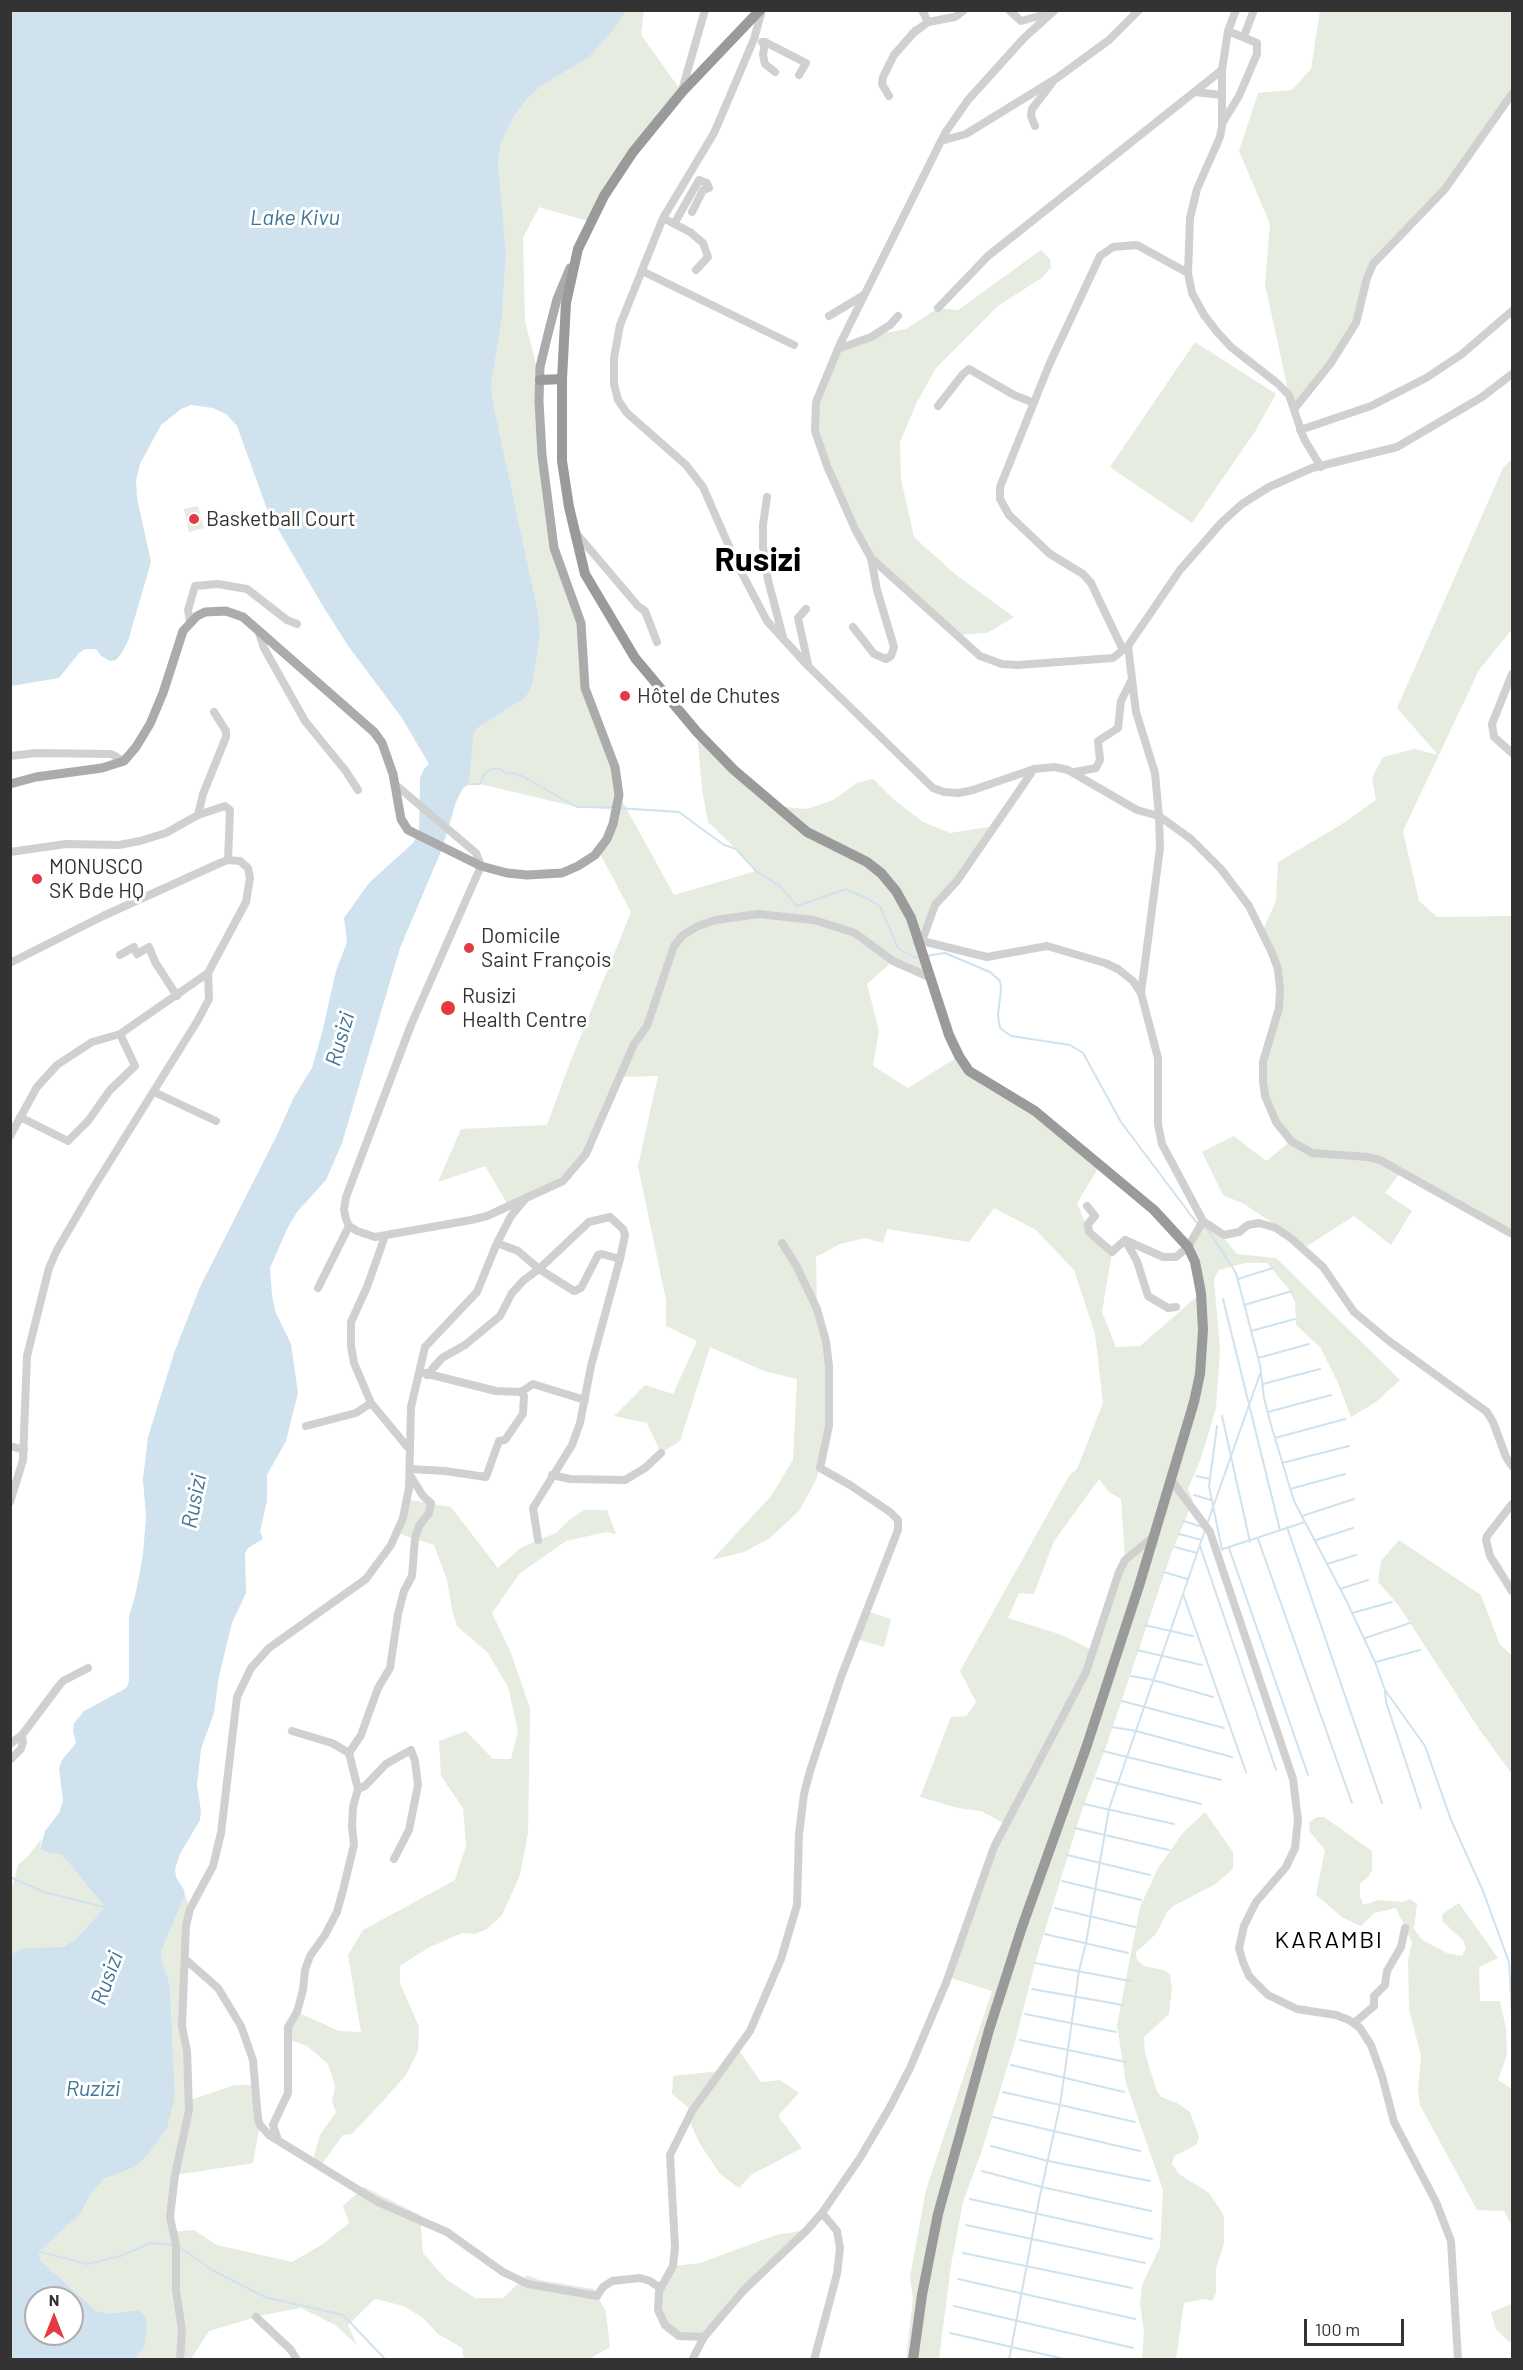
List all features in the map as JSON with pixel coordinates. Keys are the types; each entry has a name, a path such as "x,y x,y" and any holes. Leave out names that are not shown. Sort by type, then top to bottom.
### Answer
{"highway":[{"path":"761,10 682,92 633,152 604,196 578,249 566,303 562,379 562,461 573,530 585,574 635,658 697,732 734,770 807,832 854,855 881,873 906,907 948,1035 969,1071 1035,1111 1143,1198 1188,1247 1196,1262 1201,1293 1203,1330 1200,1374 1172,1481 1089,1738 1022,1927 989,2030 938,2214 922,2295 914,2360"},
{"path":"540,380 562,379"}],"main road":[{"path":"10,784 36,777 102,768 124,761 146,734 166,686 183,631 190,621 206,612 226,610 236,613 257,629 374,732 381,743 397,786 401,819 408,830 480,866 507,873 562,873 579,866 594,855 607,839 619,795 615,767 585,688 581,623 554,548 542,454 539,401 540,367 555,308 578,249"}],"street":[{"path":"682,92 705,10"},
{"path":"761,10 754,39 714,133 663,218 620,325 614,358 614,384 618,400 627,413 686,465 703,487 753,597 767,621 808,666 933,788 944,792 959,793 1034,769 1055,767 1075,772 1137,810 1159,816 1191,839 1221,869 1248,906 1278,969 1280,1008 1263,1062 1264,1096 1276,1122 1291,1141 1312,1153 1380,1160 1512,1234"},
{"path":"922,10 928,22"},
{"path":"901,42 928,22 955,17 964,10"},
{"path":"1009,10 1021,21 1055,11"},
{"path":"941,141 966,134 1057,78 1108,40 1139,10"},
{"path":"1236,10 1228,31 1222,70 1220,137 1195,199 1190,218 1188,273 1192,293 1204,315 1218,333 1277,382 1289,395 1295,408 1300,430 1321,467"},
{"path":"1244,36 1254,10"},
{"path":"853,627 874,654 886,659 891,656 894,647 877,590 871,558 837,490 815,431 816,402 864,294 941,141 968,100 1024,38 1055,11"},
{"path":"890,96 882,84 883,77 894,55 916,30"},
{"path":"1222,123 1239,96 1257,54 1257,43 1228,31"},
{"path":"754,39 765,42 806,63 799,75"},
{"path":"765,42 763,55 765,64 775,72"},
{"path":"938,308 988,256 1222,70"},
{"path":"1035,126 1031,116 1032,109 1057,78"},
{"path":"1195,92 1222,95"},
{"path":"1295,408 1331,363 1356,323 1366,278 1373,264 1445,189 1512,94"},
{"path":"674,224 699,180 707,183 709,188 703,190 692,212"},
{"path":"663,218 690,232 703,243 708,257 696,270"},
{"path":"1188,273 1137,245 1113,247 1100,256 1034,403 1003,477 1000,492 1003,506 1009,515 1050,554 1083,574 1091,583 1125,648 1133,679 1136,712 1155,773 1159,816 1160,848 1141,993 1158,1058 1160,1134 1165,1152 1202,1224 1224,1235 1239,1232 1248,1225 1259,1223 1276,1228 1292,1239 1323,1267 1354,1312 1389,1341 1487,1412 1512,1466"},
{"path":"642,271 794,345"},
{"path":"829,316 864,294"},
{"path":"1300,430 1371,406 1426,378 1462,354 1512,311"},
{"path":"838,349 871,337 890,325 898,316"},
{"path":"938,406 969,369 1014,395 1034,403"},
{"path":"871,558 947,628 980,656 989,660 1018,665 1113,658 1125,648 1180,570 1222,522 1242,504 1269,487 1321,467 1397,447 1482,397 1512,374"},
{"path":"767,497 763,547 768,580 783,640"},
{"path":"573,530 638,606 645,611 657,642"},
{"path":"190,621 188,610 195,586 218,584 247,588 287,620 297,624"},
{"path":"806,609 798,618 808,666"},
{"path":"257,629 264,648 293,702 358,790"},
{"path":"1512,674 1492,724 1492,732 1494,737 1512,753"},
{"path":"1075,772 1096,768 1100,760 1098,741 1118,728 1120,701 1133,679"},
{"path":"198,815 203,795 226,737 226,731 214,712"},
{"path":"10,756 36,753 111,754 124,761"},
{"path":"1034,769 957,881 935,905 920,945 987,957 1047,946 1118,969 1132,981 1141,993"},
{"path":"318,1288 349,1226 344,1210 346,1197 411,1025 480,866 479,858 469,846 397,786"},
{"path":"10,852 66,844 125,844 166,833 198,815 222,806 229,807 228,860"},
{"path":"10,963 158,890 228,860 240,861 247,866 250,878 246,902 208,973 120,1034 92,1042 57,1065 37,1087 10,1136"},
{"path":"349,1226 375,1237 479,1218 563,1180 586,1154 634,1044 647,1026 674,946 683,935 698,926 716,920 758,914 814,920 855,933 893,961 929,977"},
{"path":"120,955 134,947 137,954 149,947 155,962 177,996"},
{"path":"10,1502 24,1450 27,1356 57,1250 209,999 208,973"},
{"path":"20,1117 67,1142 88,1121 110,1090 135,1065 120,1034"},
{"path":"154,1092 216,1121"},
{"path":"424,1373 425,1347 477,1292 511,1216 527,1197"},
{"path":"1088,1206 1095,1216 1088,1224 1089,1232 1112,1252 1125,1240"},
{"path":"180,2360 182,2330 176,2290 176,2245 170,2217 175,2175 189,2110 187,2051 182,2026 184,1959 190,1909 213,1866 221,1833 235,1706 244,1680 268,1648 366,1579 391,1545 403,1518 410,1472 411,1407 416,1381 442,1358 465,1345 500,1316 518,1286 581,1228 602,1217 610,1217 623,1229 625,1235 620,1259 572,1445 533,1508 538,1539"},
{"path":"1125,1240 1163,1257 1176,1257 1188,1247 1202,1224"},
{"path":"385,1236 367,1287 351,1322 351,1346 354,1363 371,1403 410,1450"},
{"path":"1125,1240 1137,1261 1148,1296 1168,1308 1176,1307"},
{"path":"497,1243 518,1251 539,1269 570,1290 578,1291 598,1255 620,1259"},
{"path":"705,2337 679,2336 665,2325 658,2310 660,2288 673,2266 675,2247 670,2155 692,2111 750,2031 781,1959 797,1905 799,1834 804,1794 810,1771 841,1677 898,1530 898,1520 890,1512 820,1468 829,1426 829,1366 826,1341 817,1309 796,1265 782,1243"},
{"path":"424,1373 496,1391 521,1392 533,1384 585,1400"},
{"path":"410,1472 445,1471 486,1477 499,1441 505,1440 523,1414 524,1396 521,1392"},
{"path":"306,1426 356,1413 371,1403"},
{"path":"10,1446 24,1450"},
{"path":"552,1475 570,1479 625,1480 645,1468 661,1453"},
{"path":"349,1752 361,1735 378,1689 390,1668 398,1614 404,1591 412,1576 415,1539 419,1526 429,1513 431,1503 423,1496 410,1472"},
{"path":"1172,1481 1209,1531 1293,1779 1298,1820 1297,1841 1290,1861 1256,1902 1244,1926 1239,1941 1243,1962 1249,1976 1268,1995 1297,2010 1336,2015 1354,2023 1371,2044 1394,2122 1436,2202 1451,2241 1458,2360"},
{"path":"1512,1504 1486,1540 1490,1556 1512,1591"},
{"path":"692,2360 705,2337 761,2272 822,2213 860,2158 890,2107 910,2068 946,1983 994,1847 1086,1672 1119,1572 1125,1560 1153,1537"},
{"path":"10,1744 22,1735 63,1681 88,1668"},
{"path":"278,2140 273,2125 288,2093 288,2027 297,2012 310,1956 333,1920 343,1890 354,1845 351,1826 358,1789 349,1752 332,1743 292,1731"},
{"path":"10,1760 21,1749 22,1735"},
{"path":"358,1789 365,1786 386,1764 411,1750 418,1785 409,1830 394,1859"},
{"path":"1354,2023 1374,2006 1374,1996 1385,1985 1387,1971 1401,1947 1405,1928"},
{"path":"184,1959 218,1988 241,2026 253,2060 258,2119 269,2135 364,2194 447,2232 503,2272 528,2283 597,2296 603,2287 612,2281 640,2278 660,2288"},
{"path":"814,2360 840,2255 837,2231 822,2213"},
{"path":"256,2317 291,2350 297,2360"}],"shaded area":[{"path":"626,11 644,11 641,35 682,92 633,152 591,222 539,207 523,238 525,321 540,380 550,525 581,623 584,674 615,767 619,795 674,895 756,871 708,822 702,789 697,732 775,806 807,809 833,800 857,783 873,779 893,799 923,822 950,833 995,826 935,905 922,941 929,977 893,961 867,984 879,1031 873,1066 908,1088 959,1056 969,1071 1028,1106 1100,1165 1077,1203 1089,1232 1112,1252 1102,1312 1116,1347 1140,1346 1201,1293 1188,1247 1203,1221 1220,1233 1237,1254 1276,1258 1400,1380 1376,1402 1351,1417 1338,1383 1320,1347 1296,1325 1295,1302 1288,1288 1267,1263 1245,1263 1219,1270 1214,1279 1220,1350 1216,1408 1201,1458 1188,1489 1193,1501 1171,1554 1107,1744 1082,1810 1037,1956 1014,2045 982,2150 963,2202 951,2265 939,2359 906,2359 913,2299 910,2277 926,2190 992,1991 948,1977 1005,1824 981,1811 958,1808 920,1797 951,1717 966,1716 976,1702 960,1671 1069,1476 1077,1469 1103,1403 1095,1334 1074,1270 1036,1230 994,1208 969,1242 887,1229 883,1243 865,1238 840,1244 816,1257 817,1309 826,1341 829,1426 816,1480 799,1511 770,1538 744,1552 712,1560 771,1496 793,1460 797,1379 764,1371 710,1347 680,1441 661,1453 647,1423 614,1416 645,1385 673,1394 697,1341 666,1326 666,1300 638,1166 658,1076 620,1077 593,1140 563,1181 508,1205 485,1166 438,1182 461,1129 547,1125 631,912 598,850 616,810 577,807 480,784 469,784 474,732 525,698 540,636 539,617 491,385 502,318 506,254 498,160 501,143 513,118 526,100 541,86 588,58 611,33","holes":["1099,1479 1109,1492 1121,1499 1125,1560 1094,1651 1062,1635 1008,1618 1019,1593 1034,1594 1054,1541"]},
{"path":"1320,11 1512,11 1512,94 1445,189 1373,264 1358,318 1295,408 1289,395 1265,284 1270,224 1239,151 1258,93 1292,90 1311,69"},
{"path":"1041,250 1050,259 1051,267 1043,277 998,306 936,368 917,402 900,442 901,479 914,537 955,574 1014,617 987,633 954,635 873,563 853,529 813,418 835,348 874,335 906,329 938,308 958,310"},
{"path":"1195,342 1276,394 1256,430 1192,523 1110,467"},
{"path":"1512,459 1512,629 1479,670 1403,831 1419,901 1437,917 1512,916 1512,1234 1401,1172 1385,1193 1412,1211 1391,1245 1354,1216 1307,1246 1244,1204 1223,1195 1202,1152 1234,1136 1266,1161 1291,1141 1276,1122 1263,1081 1279,1008 1278,969 1262,932 1276,901 1278,862 1339,826 1376,800 1372,778 1383,757 1414,749 1438,755 1397,708 1503,468"},
{"name":"Basketball Court","path":"198,506 204,528 189,532 184,509"},
{"path":"406,1499 451,1507 498,1568 522,1547 556,1533 584,1510 607,1510 616,1534 606,1532 566,1541 520,1573 492,1613 511,1653 530,1708 528,1833 520,1875 502,1915 487,1929 475,1934 462,1933 428,1948 400,1966 400,1983 419,2027 418,2051 406,2075 352,2134 343,2135 322,2164 313,2160 320,2135 336,2112 332,2102 335,2086 328,2064 307,2046 288,2039 288,2027 297,2012 339,2031 361,2032 348,1955 363,1930 455,1880 466,1846 463,1808 441,1776 439,1741 466,1731 493,1759 511,1759 518,1731 508,1687 488,1653 457,1626 447,1580 434,1545 397,1533"},
{"path":"1399,1540 1481,1595 1500,1645 1512,1655 1512,1774 1479,1729 1399,1606 1378,1582 1381,1561"},
{"path":"867,1611 891,1619 884,1647 856,1639"},
{"path":"1205,1812 1233,1852 1233,1869 1214,1885 1173,1906 1167,1912 1156,1934 1136,1952 1137,1960 1144,1966 1170,1974 1172,1988 1169,2014 1144,2037 1145,2053 1156,2089 1161,2097 1177,2103 1190,2112 1199,2137 1196,2145 1174,2156 1172,2164 1179,2174 1209,2193 1220,2209 1224,2217 1224,2243 1216,2268 1216,2293 1212,2301 1203,2299 1184,2303 1176,2359 1142,2359 1144,2333 1140,2304 1142,2285 1160,2247 1163,2190 1126,2083 1117,2025 1140,1907 1158,1868 1182,1834"},
{"path":"1317,1817 1324,1817 1372,1851 1372,1870 1360,1884 1360,1897 1363,1904 1378,1900 1402,1902 1410,1899 1417,1904 1414,1929 1419,1936 1447,1953 1462,1956 1466,1948 1463,1940 1443,1922 1442,1914 1459,1903 1498,1958 1479,1967 1480,2001 1500,2001 1506,2029 1507,2055 1498,2080 1512,2089 1512,2226 1504,2211 1477,2210 1420,2105 1418,2089 1421,2056 1409,2009 1408,1960 1412,1943 1396,1908 1374,1913 1361,1926 1343,1918 1316,1895 1325,1850 1310,1832 1309,1823"},
{"path":"41,1839 40,1849 62,1855 105,1907 76,1939 61,1947 19,1950 11,1955 11,1891 18,1865"},
{"path":"184,1890 190,1909 182,2026 190,2100 235,2085 255,2085 260,2125 253,2163 175,2175 172,2232 194,2230 217,2245 292,2262 323,2244 349,2223 343,2206 364,2187 420,2215 423,2253 446,2279 475,2298 503,2298 527,2275 539,2280 594,2289 606,2312 610,2347 589,2359 464,2359 462,2348 438,2334 423,2318 404,2306 375,2299 348,2325 357,2345 335,2325 301,2308 263,2315 209,2331 191,2359 134,2359 138,2310 107,2314 95,2310 84,2300 84,2286 69,2286 40,2260 39,2252 81,2213 91,2193 104,2179 135,2167 146,2157 175,2096 170,1985 161,1952 184,1897"},
{"path":"738,2049 761,2082 780,2080 799,2093 778,2116 802,2148 751,2175 739,2188 720,2174 700,2144 688,2118 692,2111 672,2094 673,2076 719,2071"},
{"path":"807,2230 780,2253 704,2337 679,2336 658,2310 658,2302 673,2266 700,2263 776,2235"},
{"path":"1512,2304 1512,2342 1509,2342 1496,2329 1491,2312"}],"water":[{"name":"Lake Kivu","path":"11,11 626,11 611,33 588,58 541,86 526,100 513,118 501,143 498,160 506,253 502,318 491,385 539,617 540,636 532,685 525,698 474,732 469,784 463,788 456,802 442,849 400,948 342,1143 326,1180 297,1212 287,1229 270,1268 275,1311 291,1344 298,1393 286,1441 267,1475 267,1501 260,1531 263,1539 248,1548 245,1553 246,1593 232,1623 219,1676 214,1713 201,1749 197,1785 200,1820 180,1854 175,1869 176,1877 184,1890 184,1897 161,1952 170,1985 175,2096 167,2128 146,2157 135,2167 104,2179 91,2193 81,2213 39,2252 40,2260 69,2286 24,2286 24,2346 84,2346 84,2300 95,2310 107,2314 138,2310 145,2316 147,2328 144,2347 134,2359 11,2359 10,1955 30,1948 62,1947 76,1939 105,1907 62,1855 40,1849 45,1831 59,1813 63,1801 59,1768 62,1760 76,1743 74,1723 84,1711 127,1687 129,1681 129,1617 143,1554 146,1517 143,1479 148,1437 174,1353 200,1287 294,1097 312,1068 336,971 347,942 344,918 369,883 413,843 419,833 420,778 429,764 402,718 349,647 324,608 268,512 237,426 226,414 213,408 191,405 181,409 161,425 140,464 136,480 137,498 151,562 128,641 121,654 116,660 110,661 101,656 96,649 85,649 59,678 11,686"}],"waterway":[{"path":"466,784 480,784 484,774 492,769 500,769 507,774 514,773 522,776 577,807 612,807"},
{"path":"618,808 679,812 724,845 736,849 756,871 780,886 797,906 846,889 868,899 880,906 898,948 915,958 920,957"},
{"path":"926,956 945,953 990,972 1000,981 998,1015 1000,1028 1011,1036 1070,1045 1083,1053 1121,1122 1196,1222 1206,1227 1236,1273 1260,1365 1264,1398 1294,1501 1346,1600 1375,1662 1385,1690 1425,1746 1451,1820 1483,1891 1509,1962 1512,2015"},
{"path":"1238,1279 1273,1268"},
{"path":"1244,1305 1292,1291"},
{"path":"1223,1299 1280,1530"},
{"path":"1251,1331 1295,1319"},
{"path":"1258,1358 1309,1344"},
{"path":"1263,1384 1320,1369"},
{"path":"1207,1524 1260,1374"},
{"path":"1268,1412 1331,1395"},
{"path":"1222,1416 1250,1542"},
{"path":"1275,1438 1345,1419"},
{"path":"1217,1426 1209,1486 1222,1550"},
{"path":"1282,1463 1349,1446"},
{"path":"1290,1489 1345,1474"},
{"path":"1196,1476 1210,1479"},
{"path":"1194,1495 1211,1500"},
{"path":"1302,1516 1354,1499"},
{"path":"1183,1521 1203,1527"},
{"path":"1223,1549 1305,1522"},
{"path":"1287,1527 1382,1803"},
{"path":"1316,1540 1353,1528"},
{"path":"1009,2360 1039,2200 1060,2105 1079,1971 1109,1809 1205,1530"},
{"path":"1179,1534 1202,1540"},
{"path":"1258,1539 1352,1803"},
{"path":"1200,1546 1276,1770"},
{"path":"1175,1547 1197,1553"},
{"path":"1229,1548 1308,1775"},
{"path":"1327,1564 1356,1555"},
{"path":"1164,1572 1187,1579"},
{"path":"1340,1589 1368,1580"},
{"path":"1183,1594 1246,1772"},
{"path":"1352,1613 1392,1602"},
{"path":"1365,1638 1410,1623"},
{"path":"1144,1625 1193,1636"},
{"path":"1137,1650 1202,1665"},
{"path":"1376,1662 1420,1650"},
{"path":"1131,1676 1213,1697"},
{"path":"1385,1690 1386,1702 1421,1808"},
{"path":"1122,1701 1224,1728"},
{"path":"1112,1727 1136,1731 1232,1757"},
{"path":"1103,1751 1221,1780"},
{"path":"1096,1778 1201,1804"},
{"path":"1084,1804 1174,1824"},
{"path":"1075,1828 1169,1850"},
{"path":"1067,1855 1150,1875"},
{"path":"10,1877 44,1892 108,1908"},
{"path":"1062,1881 1141,1900"},
{"path":"1055,1908 1135,1927"},
{"path":"1045,1934 1128,1953"},
{"path":"1035,1963 1130,1981"},
{"path":"1032,1989 1123,2005"},
{"path":"1025,2014 1116,2032"},
{"path":"1020,2040 1126,2062"},
{"path":"1011,2065 1124,2092"},
{"path":"1003,2092 1135,2122"},
{"path":"993,2117 1140,2151"},
{"path":"991,2146 1048,2161 1150,2181"},
{"path":"982,2171 1151,2211"},
{"path":"970,2199 1152,2239"},
{"path":"966,2225 1145,2263"},
{"path":"37,2251 87,2264 121,2256 151,2243 173,2245"},
{"path":"178,2246 212,2270 265,2297 343,2315 386,2360"},
{"path":"963,2253 1132,2288"},
{"path":"958,2279 1135,2319"},
{"path":"954,2306 1133,2348"},
{"path":"950,2333 1069,2360"}],"place":[{"name":"Basketball Court","path":"194,519"},
{"name":"Hôtel de Chutes","path":"625,696"},
{"name":"MONUSCO SK Bde HQ","path":"37,879"},
{"name":"Domicile Saint François","path":"469,948"},
{"name":"Rusizi Health Centre","path":"448,1008"}],"district":[{"name":"Rusizi","path":"758,560"},
{"name":"KARAMBI","path":"1329,1940"}],"water label":[{"name":"Ruzizi","path":"93,2089"}]}
